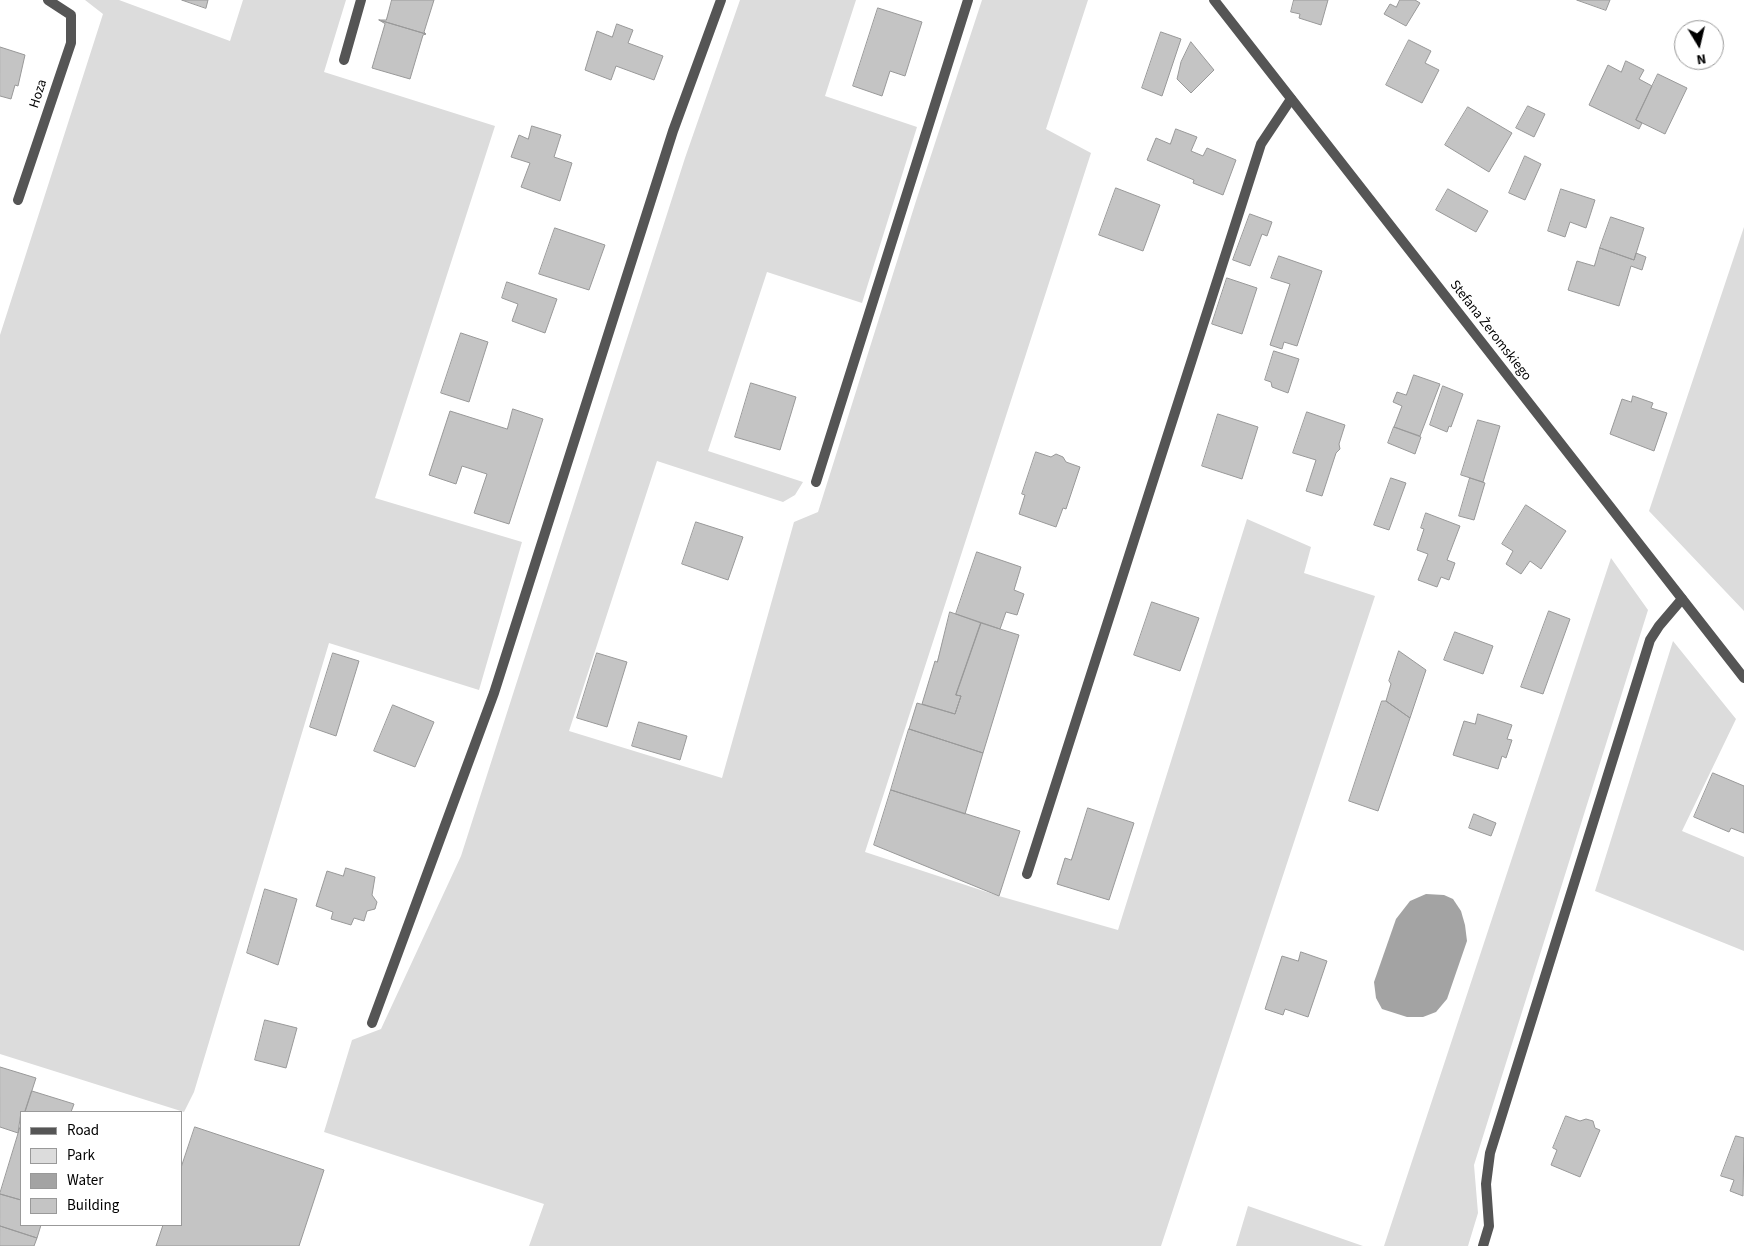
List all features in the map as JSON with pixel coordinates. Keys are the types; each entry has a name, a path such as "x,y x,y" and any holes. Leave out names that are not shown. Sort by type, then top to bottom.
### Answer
{"street":[{"path":"344,60 361,0"},
{"path":"372,1023 494,693 673,131 721,0"},
{"path":"816,482 968,0"},
{"name":"Stefana Żeromskiego","path":"1214,0 1744,678"},
{"name":"Hoza","path":"18,200 70,43 71,15 52,1"},
{"path":"1027,874 1261,144 1291,99"},
{"path":"1483,1246 1490,1226 1486,1184 1490,1153 1650,640 1659,626 1682,599"}],"green space":[{"path":"85,0 119,0 230,41 243,0 346,0 324,72 495,126 375,498 522,542 479,690 329,643 194,1092 184,1112 0,1054 0,335 103,14"},
{"path":"740,0 856,0 825,96 917,127 862,303 767,272 708,451 803,482 795,495 783,502 657,461 569,731 722,778 794,522 818,512 916,201 982,0 1088,0 1046,129 1091,153 865,852 999,896 1118,930 1247,519 1311,547 1304,573 1375,596 1161,1246 529,1246 544,1204 324,1132 352,1040 381,1029 461,856 685,158"},
{"path":"1744,227 1744,611 1649,511"},
{"path":"1611,558 1648,610 1474,1165 1478,1213 1468,1246 1384,1246"},
{"path":"1673,641 1736,719 1682,831 1744,857 1744,951 1595,891"},
{"path":"1248,1206 1363,1246 1236,1246"}],"water":[{"path":"1426,894 1444,895 1453,899 1461,911 1467,941 1447,999 1436,1012 1423,1017 1407,1017 1382,1009 1376,998 1374,982 1396,919 1410,901"}],"building":[{"path":"182,0 208,0 206,8"},
{"path":"392,0 434,0 424,32 426,34 379,20 386,20"},
{"path":"1294,0 1328,0 1321,25 1299,18 1300,14 1291,12"},
{"path":"1400,0 1415,0 1420,3 1406,26 1384,14 1390,4 1396,7"},
{"path":"1577,0 1610,0 1606,10"},
{"path":"878,8 922,22 905,76 890,71 882,96 853,86"},
{"path":"379,20 426,34 423,35 410,79 372,68 385,24"},
{"path":"617,24 633,30 628,43 663,56 654,80 616,66 611,80 585,70 597,31 612,37"},
{"path":"1161,32 1181,39 1162,96 1142,88"},
{"path":"1409,40 1431,51 1425,63 1439,70 1422,103 1386,85"},
{"path":"1191,42 1214,70 1191,93 1177,79 1181,62"},
{"path":"0,47 25,55 18,86 15,85 11,99 0,96"},
{"path":"1626,61 1644,70 1639,79 1652,86 1636,120 1642,123 1639,129 1589,105 1608,65 1621,72"},
{"path":"1658,74 1687,88 1665,134 1636,120"},
{"path":"1528,106 1545,114 1534,137 1516,128"},
{"path":"1468,107 1512,133 1489,172 1445,145"},
{"path":"532,126 561,135 554,157 572,163 560,201 521,187 530,163 511,157 519,135 528,139"},
{"path":"1176,129 1197,137 1191,151 1203,156 1207,148 1236,160 1223,195 1193,183 1194,180 1147,160 1156,138 1170,144"},
{"path":"1525,156 1541,164 1525,200 1509,193"},
{"path":"1116,188 1160,205 1143,251 1099,235"},
{"path":"1448,189 1488,211 1476,232 1436,210"},
{"path":"1561,189 1595,200 1586,228 1570,222 1565,237 1548,231"},
{"path":"1250,214 1272,222 1267,236 1262,234 1250,266 1233,260"},
{"path":"1611,217 1644,228 1634,260 1600,248"},
{"path":"555,228 605,245 589,290 539,274"},
{"path":"1600,248 1634,260 1636,253 1646,257 1642,270 1631,266 1619,306 1568,290 1577,261 1594,266"},
{"path":"1279,256 1322,271 1297,346 1284,342 1282,349 1270,345 1290,284 1271,278"},
{"path":"1227,278 1257,288 1242,334 1212,324"},
{"path":"507,282 557,299 545,333 512,321 518,304 502,298"},
{"path":"461,333 488,342 469,402 441,393"},
{"path":"1274,351 1299,359 1288,393 1272,387 1271,382 1265,380"},
{"path":"1414,375 1440,384 1420,436 1394,427 1402,406 1393,402 1397,392 1406,395"},
{"path":"751,383 796,397 780,450 735,437"},
{"path":"1443,386 1463,394 1451,427 1449,426 1447,432 1430,425"},
{"path":"1633,396 1653,403 1651,408 1667,413 1654,451 1610,434 1622,399 1631,402"},
{"path":"513,409 543,419 509,524 474,513 487,474 462,466 456,484 429,475 450,411 507,429"},
{"path":"1307,412 1345,425 1339,444 1340,449 1336,453 1322,496 1306,491 1316,460 1293,453"},
{"path":"1218,414 1258,427 1242,479 1202,466"},
{"path":"1478,420 1500,426 1483,482 1461,475"},
{"path":"1394,427 1421,437 1415,454 1388,443"},
{"path":"1036,452 1051,457 1056,454 1063,457 1066,462 1080,467 1066,509 1063,508 1056,527 1019,514 1025,495 1022,494"},
{"path":"1391,478 1406,483 1389,530 1374,525"},
{"path":"1470,478 1485,483 1474,520 1459,516"},
{"path":"1526,505 1566,531 1541,569 1530,561 1521,574 1506,564 1513,551 1502,544"},
{"path":"1426,513 1460,526 1447,560 1455,563 1449,580 1441,577 1437,587 1418,580 1428,554 1417,550 1424,529 1421,528"},
{"path":"696,522 743,537 728,580 682,564"},
{"path":"977,552 1021,567 1014,590 1024,594 1017,615 1006,612 1000,629 956,614"},
{"path":"1152,602 1199,618 1180,671 1134,655"},
{"path":"1549,611 1570,619 1543,694 1521,687"},
{"path":"950,612 981,623 956,695 961,696 955,714 922,704 935,661 937,662"},
{"path":"981,623 1019,635 983,753 909,729 917,703 955,714 961,696 956,695"},
{"path":"1455,632 1493,646 1483,674 1444,660"},
{"path":"1399,651 1426,670 1410,718 1386,701 1391,684 1389,681"},
{"path":"333,653 359,661 336,736 310,727"},
{"path":"597,653 627,662 607,727 577,718"},
{"path":"1382,701 1386,701 1410,718 1378,811 1349,801"},
{"path":"393,705 434,722 415,767 374,751"},
{"path":"1478,714 1512,725 1507,739 1512,740 1506,758 1502,756 1498,769 1453,755 1464,721 1475,724"},
{"path":"639,722 687,736 680,760 632,746"},
{"path":"909,729 983,753 965,814 891,790"},
{"path":"1713,773 1744,786 1744,833 1731,828 1729,832 1694,817"},
{"path":"891,790 1020,831 999,896 874,845"},
{"path":"1088,808 1134,823 1109,900 1057,884 1065,858 1071,860"},
{"path":"1474,814 1496,823 1491,836 1469,828"},
{"path":"346,868 375,877 372,895 377,902 375,909 367,911 364,921 354,918 351,925 331,919 333,912 316,906 327,871 343,876"},
{"path":"265,889 297,899 278,965 247,953"},
{"path":"1301,952 1327,961 1308,1017 1285,1009 1283,1015 1265,1009 1282,956 1298,961"},
{"path":"265,1020 297,1028 286,1068 255,1060"},
{"path":"0,1067 36,1078 25,1111 20,1111 18,1133 0,1127"},
{"path":"32,1091 74,1104 71,1111 25,1111"},
{"path":"1566,1116 1580,1121 1586,1119 1593,1121 1595,1128 1600,1130 1580,1177 1551,1165 1557,1150 1553,1148"},
{"path":"20,1127 20,1200 0,1194"},
{"path":"195,1127 324,1170 299,1246 156,1246 163,1226 182,1226 182,1165"},
{"path":"1736,1136 1744,1138 1743,1196 1730,1191 1734,1180 1721,1176"},
{"path":"0,1194 20,1200 20,1226 41,1226 37,1238 0,1226"},
{"path":"0,1226 37,1238 34,1246 0,1246"}]}
